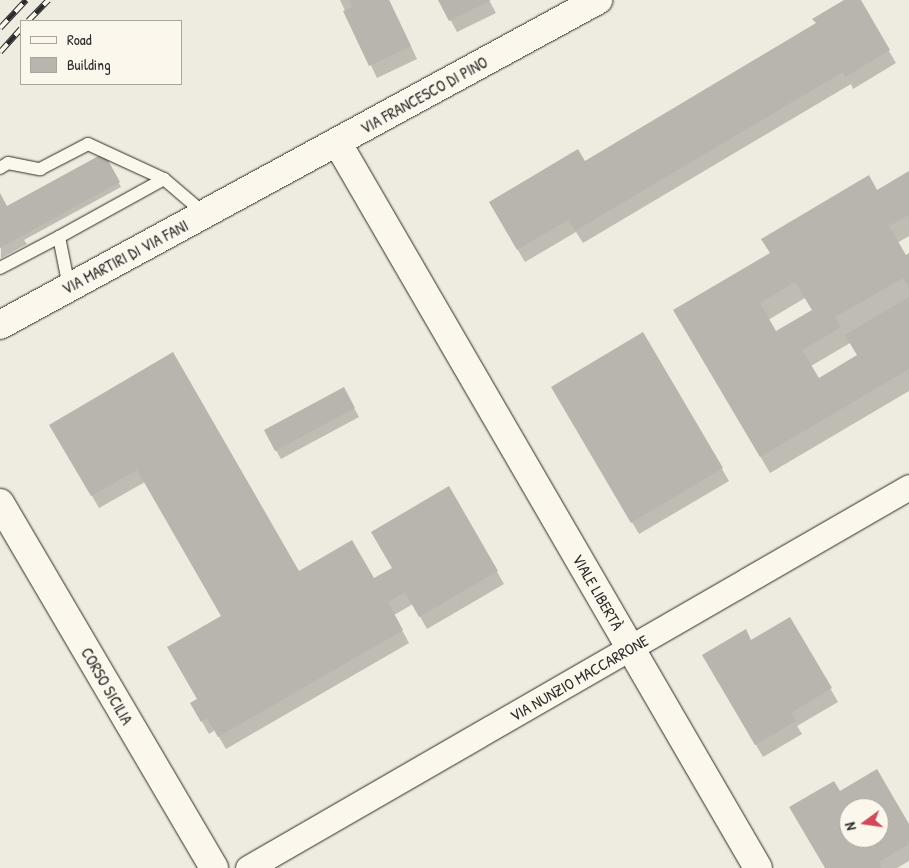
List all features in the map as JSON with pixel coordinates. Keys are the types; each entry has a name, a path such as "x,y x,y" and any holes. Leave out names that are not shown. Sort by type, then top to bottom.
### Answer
{"street":[{"name":"VIA FRANCESCO DI PINO","path":"250,189 598,0"},
{"name":"VIALE LIBERTÀ","path":"336,142 758,868"},
{"name":"VIA MARTIRI DI VIA FANI","path":"0,324 250,189"},
{"name":"VIA NUNZIO MACCARRONE","path":"248,868 909,487"},
{"name":"CORSO SICILIA","path":"0,503 214,868"}],"lane":[{"path":"0,168 8,163 40,169 88,144 164,180 205,214"},
{"path":"0,268 164,180"},
{"path":"59,237 69,287"}],"building":[{"path":"349,0 389,0 411,46 369,66 343,11 352,7"},
{"path":"438,0 491,0 449,21"},
{"path":"844,0 861,0 890,50 845,77 843,72 575,231 568,220 517,250 489,202 578,149 585,161 816,23 812,19"},
{"path":"104,153 120,182 0,248 0,193 7,206"},
{"path":"909,171 909,215 889,226 906,255 909,253 909,288 903,278 835,317 841,327 802,350 819,378 857,355 845,335 909,297 909,369 760,457 673,310 770,253 761,239 869,175 877,190","holes":["795,282 812,310 776,331 760,303"]},
{"path":"643,332 723,468 631,523 551,387"},
{"path":"173,352 299,571 352,540 374,578 392,568 371,532 449,486 498,571 419,617 405,592 388,602 403,630 218,737 207,718 201,722 190,703 197,699 167,647 221,616 137,470 91,496 49,425"},
{"path":"344,387 355,408 275,451 264,430"},
{"path":"790,617 832,688 791,713 796,721 755,745 702,655 746,629 751,640"},
{"path":"877,769 909,824 909,844 879,862 882,868 825,868 789,807 834,781 840,791"}],"railway":[{"path":"0,28 26,0"},
{"path":"29,20 48,0"},
{"path":"0,52 20,30"}]}
